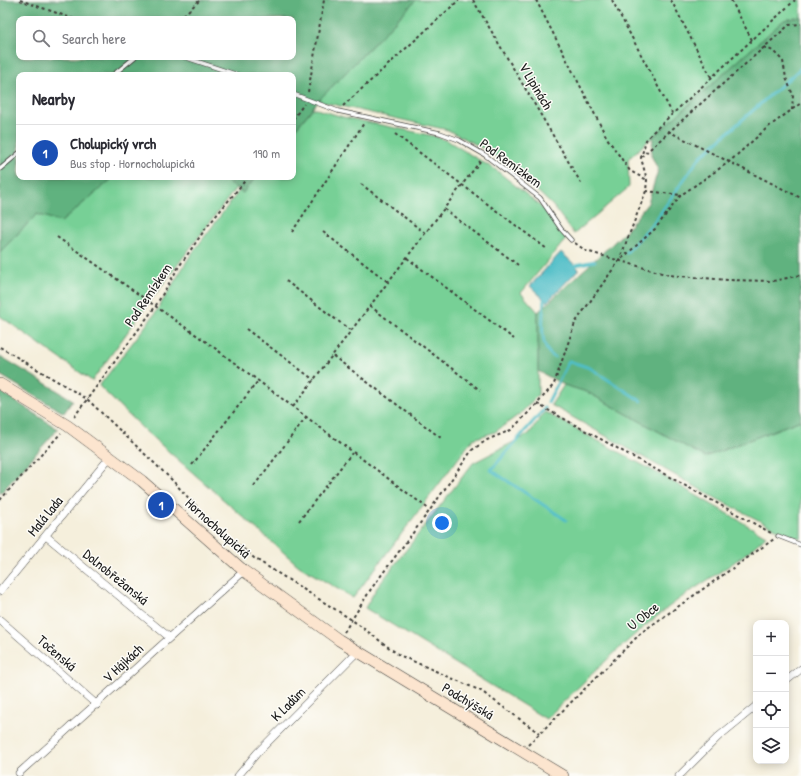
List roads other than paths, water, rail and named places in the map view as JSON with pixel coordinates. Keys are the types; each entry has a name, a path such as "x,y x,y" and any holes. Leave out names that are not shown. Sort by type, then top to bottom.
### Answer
{"street":[{"name":"Hornocholupická","path":"0,384 68,426 110,457 142,481 244,571 339,640 358,651"},
{"name":"Malá lada","path":"0,591 110,457"},
{"name":"Dolnobřežanská","path":"46,536 169,637"},
{"name":"V Hájkách","path":"19,773 97,705 169,637 244,571"},
{"name":"Točenská","path":"0,620 97,705"},
{"name":"Podchýšská","path":"358,651 563,776"},
{"name":"K Ladům","path":"238,776 257,753 358,651"},
{"path":"789,679 801,669"},
{"path":"679,776 718,737 753,708"}],"lane":[{"path":"117,72 131,60"},
{"path":"193,60 229,72"},
{"name":"Pod Remízkem","path":"296,95 338,111 440,133 459,140 485,155 540,198 561,229 571,240"},
{"path":"0,169 16,156"},
{"path":"778,536 801,545"}],"water":[{"path":"561,252 579,269 547,302 530,286"}],"waterway":[{"path":"626,253 654,222 700,157 801,68"},
{"path":"573,268 576,265 595,261"},
{"path":"546,297 544,300 543,315 544,341 546,348 555,357"},
{"path":"569,361 590,368 641,401"},
{"path":"548,402 569,361"},
{"path":"545,408 491,470 566,520"}],"place":[{"name":"Cholupický vrch","path":"161,505"}]}
